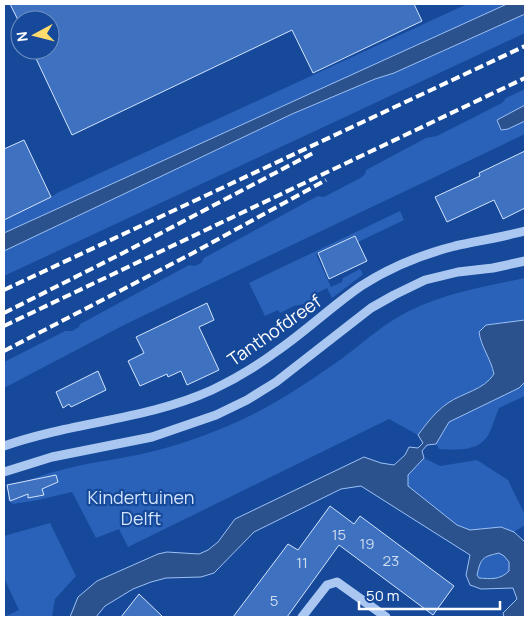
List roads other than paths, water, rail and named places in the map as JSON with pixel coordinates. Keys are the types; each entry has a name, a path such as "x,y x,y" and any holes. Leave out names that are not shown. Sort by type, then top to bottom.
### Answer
{"street":[{"name":"Tanthofdreef","path":"4,446 50,432 158,410 190,399 241,375 276,352 361,286 391,270 420,256 454,246 525,232"},
{"path":"4,472 52,456 152,437 216,415 247,400 276,382 372,308 394,295 425,280 458,272 493,268 525,261"},
{"path":"302,617 326,586 337,582 386,617"}],"railway":[{"path":"4,290 525,46"},
{"path":"4,326 525,78"},
{"path":"4,313 315,152"},
{"path":"4,351 193,253 326,180"}],"park label":[{"name":"Kindertuinen Delft","path":"141,507"}]}
